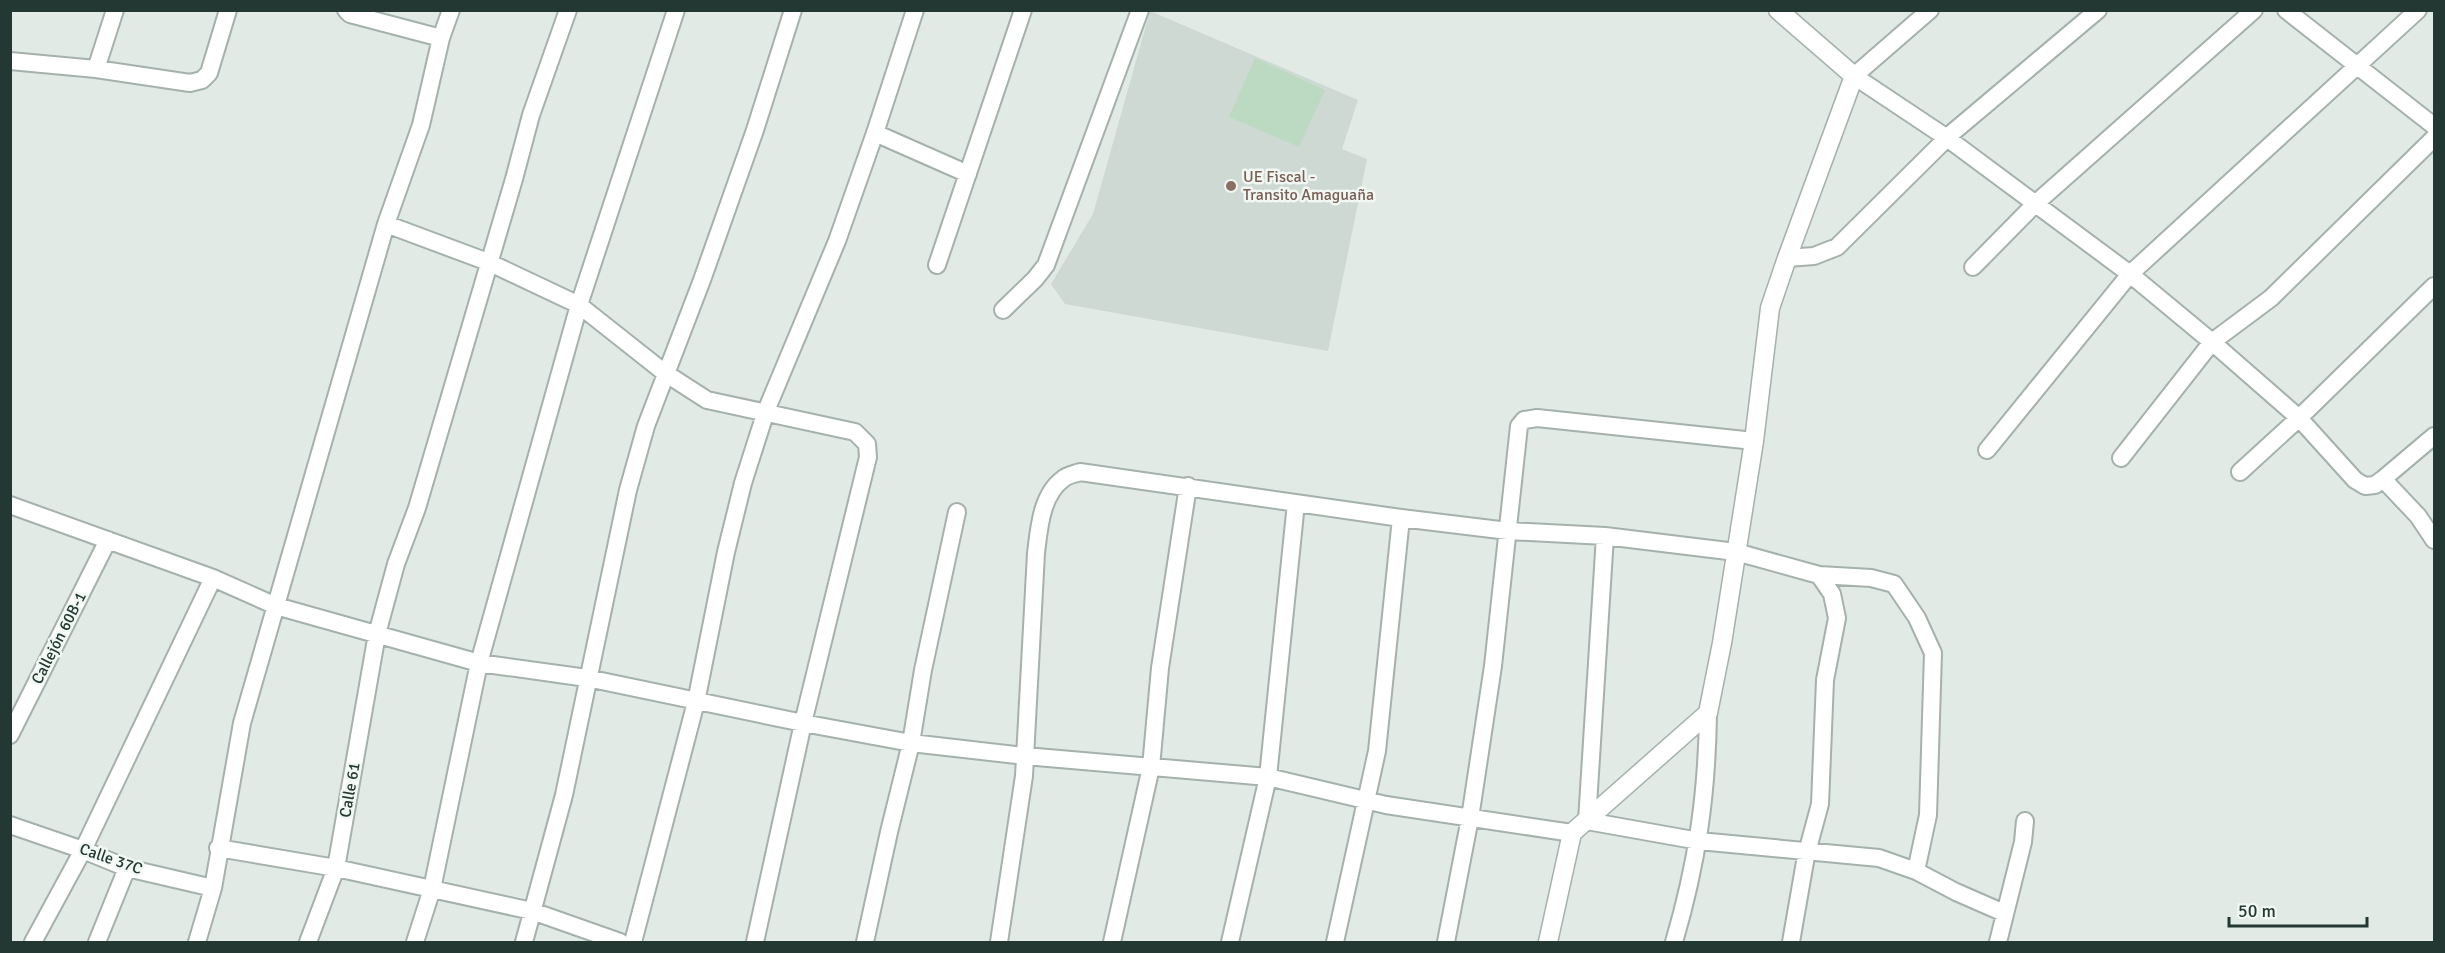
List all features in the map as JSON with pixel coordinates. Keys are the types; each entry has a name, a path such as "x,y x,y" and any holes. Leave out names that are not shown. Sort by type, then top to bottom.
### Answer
{"street":[{"path":"96,69 115,10"},
{"path":"10,61 96,69 190,83 202,80 209,73 228,10"},
{"path":"346,10 350,14 441,38"},
{"path":"197,942 213,888 242,723 386,224 421,125 441,38 451,10"},
{"name":"Calle 61","path":"308,942 336,868 378,634 396,564 417,508 531,115 568,10"},
{"path":"415,942 432,889 479,663 579,305 676,10"},
{"path":"524,942 564,795 628,490 646,426 702,280 755,130 793,10"},
{"path":"633,942 696,702 726,552 744,483 766,411 837,241 915,10"},
{"path":"937,265 1023,10"},
{"path":"1003,310 1046,265 1140,10"},
{"path":"1778,10 1854,76 1947,138 2130,274 2299,418 2355,480 2365,486 2375,485 2434,436"},
{"path":"1674,942 1699,840 1708,770 1708,713 1722,643 1754,441 1770,309 1854,76 1930,10"},
{"path":"1787,258 1814,256 1837,247 1947,138 2097,10"},
{"path":"1973,267 2035,204 2254,10"},
{"path":"2286,10 2434,126"},
{"path":"1987,450 2130,274 2418,10"},
{"path":"875,133 968,174"},
{"path":"2121,458 2212,342 2271,298 2434,138"},
{"path":"386,224 488,262 579,305 665,373 707,400 855,432 867,444 868,457 803,723 754,942"},
{"path":"2240,472 2299,418 2434,286"},
{"path":"1446,942 1470,818 1493,666 1519,426 1524,420 1537,418 1754,441"},
{"path":"999,942 1025,756 1040,518 1054,488 1064,478 1080,472 1401,518 1509,531 1605,536 1736,552 1819,575 1871,578 1894,584 1917,618 1933,653 1928,815 1916,871"},
{"path":"2383,480 2418,516 2434,540"},
{"path":"1112,942 1151,768 1160,668 1188,486"},
{"path":"1230,942 1268,777 1296,503"},
{"path":"10,505 213,578 276,606 479,663 587,678 696,702 911,743 1025,756 1268,777 1366,801 1572,833"},
{"path":"865,942 911,743 923,670 957,512"},
{"path":"1335,942 1377,751 1401,518"},
{"path":"1587,821 1605,536"},
{"name":"Callejón 60B-1","path":"10,735 108,540"},
{"path":"1791,942 1808,849 1820,804 1825,680 1837,618 1832,594 1819,575"},
{"path":"33,942 83,850 213,578"},
{"path":"1548,942 1572,833 1708,713"},
{"path":"1587,821 1699,840 1808,849 1879,858 1916,871 2004,913"},
{"path":"1998,942 2023,842 2025,821"},
{"name":"Calle 37C","path":"10,825 127,868 213,888"},
{"path":"219,848 336,868 532,910 598,938 620,942"},
{"path":"97,942 127,868"}],"shaded area":[{"name":"UE Fiscal - Transito Amaguaña","path":"1150,11 1358,100 1342,149 1367,159 1328,351 1065,304 1051,284 1093,214"}],"green space":[{"path":"1255,58 1325,90 1299,147 1229,117"}],"place":[{"name":"UE Fiscal - Transito Amaguaña","path":"1231,186"}]}
